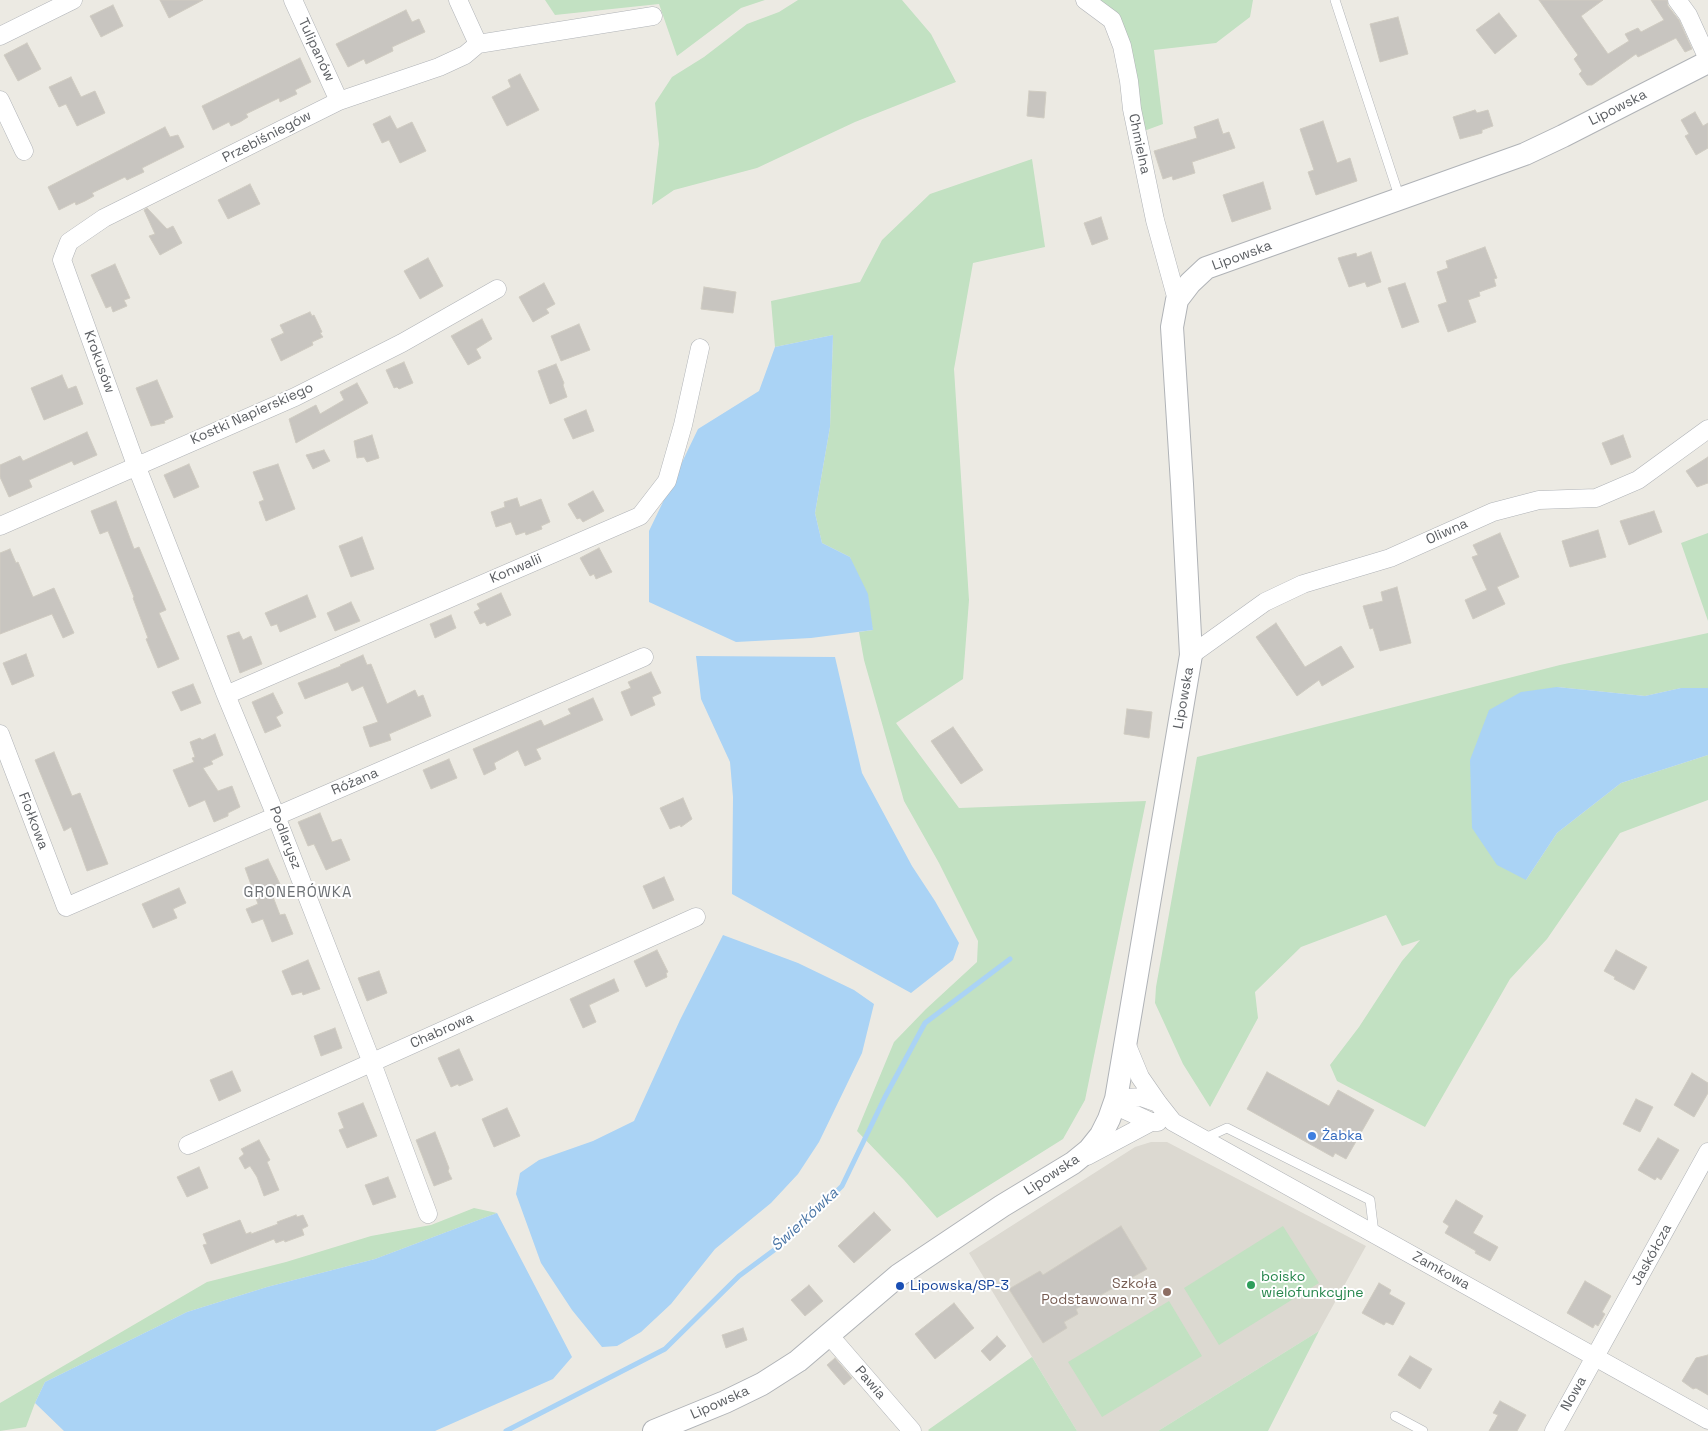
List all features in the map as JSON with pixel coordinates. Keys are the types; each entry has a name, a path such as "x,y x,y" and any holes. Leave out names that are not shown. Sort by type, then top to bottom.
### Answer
{"street":[{"path":"0,36 73,0"},
{"name":"Tulipanów","path":"293,0 339,101"},
{"path":"458,0 476,39 653,16"},
{"name":"Chmielna","path":"1085,0 1112,20 1122,46 1132,109 1155,220 1178,300"},
{"path":"1677,0 1688,15 1708,61"},
{"name":"Przebiśniegów","path":"62,260 69,242 104,218 339,101 439,67 465,55 476,39"},
{"name":"Lipowska","path":"654,1431 725,1402 762,1384 798,1361 906,1270 1002,1206 1073,1163 1089,1150 1101,1135 1109,1119 1116,1102 1191,655 1172,327 1178,300 1190,283 1206,268 1525,154 1564,136 1708,61"},
{"path":"0,100 24,152"},
{"name":"Krokusów","path":"62,260 136,465"},
{"name":"Kostki Napierskiego","path":"0,526 295,397 402,342 497,289"},
{"name":"Konwalii","path":"226,695 640,516 667,482 683,425 700,348"},
{"name":"Oliwna","path":"1191,655 1265,602 1303,584 1390,558 1493,512 1540,500 1596,498 1638,480 1708,429"},
{"name":"Podlarysz","path":"136,465 372,1062 428,1214"},
{"name":"Różana","path":"66,907 644,657"},
{"name":"Fiołkowa","path":"0,734 66,907"},
{"name":"Chabrowa","path":"188,1145 696,917"},
{"name":"Zamkowa","path":"1126,1043 1140,1077 1173,1122 1708,1420"},
{"path":"1116,1102 1141,1097 1158,1104"},
{"name":"Zamkowa","path":"1116,1102 1151,1122"},
{"name":"Zamkowa","path":"1073,1163 1151,1122 1173,1122"},
{"name":"Jaskółcza","path":"1595,1357 1708,1152"},
{"name":"Pawia","path":"829,1334 912,1431"},
{"name":"Nowa","path":"1554,1431 1595,1357"}],"lane":[{"path":"1334,0 1400,199"},
{"path":"1203,1139 1227,1128 1370,1200 1374,1234"},
{"path":"1395,1416 1423,1431"}],"shaded area":[{"name":"Szkoła Podstawowa nr 3","path":"1151,1142 1167,1142 1366,1246 1319,1331 1158,1431 1077,1431 969,1253 1135,1147"}],"green space":[{"path":"545,0 765,0 741,8 677,56 659,4 555,15"},
{"path":"798,0 902,0 931,34 956,82 855,122 757,168 674,190 652,205 659,144 655,103 672,77 704,57 747,24 779,12"},
{"path":"1099,0 1253,0 1250,17 1216,43 1154,50 1163,124 1144,131"},
{"path":"1032,159 1045,247 973,263 954,369 969,600 963,679 896,723 959,808 1146,801 1085,1100 1063,1139 937,1218 857,1131 894,1042 926,1009 977,962 978,941 939,863 904,801 864,660 859,632 873,630 850,557 822,543 815,513 830,427 833,335 775,347 771,301 860,282 882,240 930,194"},
{"path":"1708,533 1708,621 1681,543"},
{"path":"1708,633 1708,688 1681,688 1645,696 1557,687 1526,880 1557,833 1621,783 1708,755 1708,800 1620,833 1547,939 1510,979 1425,1127 1337,1081 1330,1065 1359,1027 1402,961 1420,940 1402,946 1386,915 1301,947 1255,992 1258,1018 1210,1107 1183,1064 1155,1003 1156,987 1197,757 1560,665"},
{"path":"474,1208 497,1213 375,1259 267,1287 187,1312 45,1382 26,1427 0,1431 0,1403 207,1282 286,1262 371,1236 431,1225"},
{"name":"boisko wielofunkcyjne","path":"1283,1226 1319,1283 1219,1345 1184,1288"},
{"path":"1169,1301 1202,1356 1102,1417 1068,1362"},
{"path":"1319,1331 1268,1431 1158,1431"},
{"path":"1032,1357 1077,1431 928,1430"}],"water":[{"path":"833,335 830,427 815,513 822,543 850,557 868,594 873,630 811,638 736,642 649,602 649,531 698,429 759,391 775,347"},
{"path":"696,656 835,657 862,773 912,866 959,943 953,960 911,993 732,894 733,797 730,762 701,699"},
{"path":"1557,687 1645,696 1681,688 1708,688 1708,755 1621,783 1557,833 1526,880 1497,865 1472,828 1470,760 1489,710 1521,692"},
{"path":"723,935 798,963 854,990 874,1004 862,1053 819,1142 798,1174 771,1203 715,1249 671,1304 641,1332 617,1346 602,1347 572,1310 541,1263 516,1194 520,1173 539,1160 593,1141 634,1121 680,1020"},
{"path":"497,1213 572,1357 553,1379 435,1431 64,1431 35,1403 45,1382 187,1312 267,1287 375,1259"}],"building":[{"path":"160,0 203,0 169,18"},
{"path":"1539,0 1603,0 1581,16 1608,54 1629,41 1625,34 1638,28 1641,32 1664,20 1651,0 1667,0 1668,6 1679,20 1692,49 1685,52 1676,38 1638,57 1636,54 1592,85 1587,85 1579,74 1582,71 1574,59 1578,55"},
{"path":"113,5 123,26 101,37 90,16"},
{"path":"406,10 412,22 419,19 425,32 392,47 393,51 366,64 364,59 348,67 336,44"},
{"path":"1499,13 1517,36 1495,54 1476,30"},
{"path":"1398,17 1408,54 1380,62 1370,24"},
{"path":"27,43 41,69 18,81 4,55"},
{"path":"300,58 311,82 295,90 297,94 280,102 279,98 246,114 248,117 231,126 229,122 213,130 202,106"},
{"path":"520,74 539,110 507,126 492,97 511,87 508,80"},
{"path":"71,77 81,97 95,91 105,113 77,126 66,104 59,107 49,87"},
{"path":"1029,91 1046,92 1044,118 1027,116"},
{"path":"1475,110 1477,113 1488,110 1493,126 1482,130 1482,133 1460,139 1453,117"},
{"path":"1695,112 1703,126 1708,123 1708,148 1696,155 1685,136 1689,134 1681,120"},
{"path":"390,116 397,129 412,122 426,151 400,163 389,140 382,143 373,124"},
{"path":"1218,119 1223,134 1229,132 1235,148 1192,162 1195,173 1173,180 1172,176 1163,179 1154,151 1197,138 1194,127"},
{"path":"1323,121 1337,163 1350,158 1357,181 1316,195 1308,172 1314,170 1300,129"},
{"path":"165,127 170,137 178,135 184,147 142,168 144,172 127,180 125,177 92,193 94,196 85,201 76,205 75,202 59,210 48,187"},
{"path":"1263,182 1271,209 1232,222 1223,195"},
{"path":"250,184 260,204 228,219 218,200"},
{"path":"147,208 167,229 173,226 182,243 160,255 149,236 155,234 144,210"},
{"path":"1101,217 1108,239 1092,245 1084,223"},
{"path":"1485,247 1497,278 1494,279 1496,286 1479,292 1480,296 1468,300 1476,322 1448,332 1438,305 1447,302 1437,272 1448,268 1446,261"},
{"path":"1371,252 1381,282 1367,287 1365,282 1349,287 1338,258 1356,253 1357,257"},
{"path":"428,258 443,286 420,299 404,271"},
{"path":"115,264 130,298 124,300 127,306 113,312 111,306 106,308 91,275"},
{"path":"544,283 555,304 546,309 549,313 533,322 519,297"},
{"path":"1405,283 1419,322 1402,328 1388,288"},
{"path":"704,287 736,292 733,313 701,309"},
{"path":"310,312 312,316 314,315 323,337 312,342 313,345 281,361 271,339 284,333 280,325"},
{"path":"482,319 492,339 476,349 481,358 468,365 451,336"},
{"path":"579,324 590,350 561,361 551,336"},
{"path":"404,362 413,383 399,389 397,387 394,388 386,370"},
{"path":"556,364 564,383 567,397 550,404 538,371"},
{"path":"62,375 68,389 76,386 83,404 44,420 31,388"},
{"path":"157,380 173,417 164,421 165,423 151,426 136,388"},
{"path":"357,383 368,403 296,443 289,419 316,405 320,414 344,400 340,392"},
{"path":"586,410 594,431 573,439 564,419"},
{"path":"87,432 97,455 74,465 72,461 29,480 32,487 9,497 0,477 0,465 20,456 23,461"},
{"path":"372,435 379,458 367,462 364,457 357,458 354,441"},
{"path":"1623,435 1631,457 1611,465 1602,443"},
{"path":"324,450 330,461 313,469 306,455"},
{"path":"1708,457 1708,483 1697,487 1686,471"},
{"path":"189,464 199,487 174,498 164,475"},
{"path":"278,464 295,509 266,521 259,502 264,500 253,472"},
{"path":"593,491 604,511 583,522 580,518 577,519 568,504"},
{"path":"517,498 520,507 541,499 550,522 541,526 542,529 526,535 525,532 516,535 511,522 496,527 491,512 505,507 504,502"},
{"path":"116,501 134,549 139,547 166,610 159,613 179,659 158,668 146,639 148,638 134,597 108,531 100,534 91,511"},
{"path":"1654,511 1662,532 1629,545 1620,521"},
{"path":"1598,530 1606,557 1570,567 1562,541"},
{"path":"1500,533 1519,577 1497,587 1505,604 1473,619 1465,600 1487,590 1472,557 1478,555 1473,545"},
{"path":"362,537 374,569 351,577 339,546"},
{"path":"599,548 612,572 596,579 594,574 590,576 580,558"},
{"path":"10,549 16,563 18,562 33,597 54,588 74,633 63,638 52,614 0,634 0,553"},
{"path":"1397,587 1411,643 1380,651 1373,628 1370,629 1363,606 1383,601 1381,592"},
{"path":"501,593 511,615 487,626 485,622 480,624 474,612 480,609 477,604"},
{"path":"307,595 316,617 280,632 277,624 271,626 265,613"},
{"path":"351,602 360,621 335,631 327,613"},
{"path":"451,615 456,628 435,638 430,624"},
{"path":"1276,623 1305,667 1341,646 1354,667 1322,686 1319,680 1297,696 1256,637"},
{"path":"239,632 243,640 251,636 262,664 240,673 227,636"},
{"path":"26,654 34,676 12,685 3,663"},
{"path":"363,655 367,665 371,664 387,704 415,690 418,697 423,695 431,716 389,734 391,740 370,747 363,727 378,722 363,686 352,691 348,682 305,699 298,683"},
{"path":"651,672 661,693 652,697 655,705 631,716 621,692 631,688 628,682"},
{"path":"193,684 201,703 181,711 172,692"},
{"path":"273,693 283,713 276,717 281,726 265,733 252,702"},
{"path":"593,698 603,720 536,749 541,759 525,766 518,750 494,763 496,769 484,775 473,749 541,720 544,726 571,714 568,709"},
{"path":"1127,709 1152,712 1149,738 1124,734"},
{"path":"953,727 983,770 961,784 931,741"},
{"path":"215,734 223,755 211,761 213,764 203,768 218,791 232,786 240,807 228,813 228,816 214,822 205,800 189,807 173,770 194,762 192,758 195,757 190,742 200,738 202,740"},
{"path":"54,752 72,796 80,793 108,864 87,871 71,827 64,831 35,760"},
{"path":"449,759 457,778 431,789 423,770"},
{"path":"683,798 692,819 681,827 680,825 670,829 660,808"},
{"path":"320,813 332,842 341,839 350,860 326,870 314,844 308,846 298,822"},
{"path":"268,859 280,884 270,889 280,915 285,914 293,934 272,942 263,919 252,923 246,909 258,904 245,868"},
{"path":"664,877 674,900 653,909 643,886"},
{"path":"179,888 186,903 173,909 177,918 153,928 142,904"},
{"path":"657,950 668,972 666,973 667,977 646,987 634,961"},
{"path":"1616,950 1647,967 1634,990 1604,971"},
{"path":"308,960 320,989 303,995 302,992 292,995 282,971"},
{"path":"379,971 387,993 367,1001 358,978"},
{"path":"614,979 619,991 589,1005 596,1022 583,1028 570,999"},
{"path":"335,1028 342,1048 321,1056 314,1036"},
{"path":"459,1049 473,1080 451,1087 438,1058"},
{"path":"232,1071 241,1091 219,1101 210,1080"},
{"path":"1267,1072 1329,1106 1338,1090 1374,1110 1346,1159 1335,1153 1333,1157 1247,1109"},
{"path":"1692,1073 1708,1083 1708,1093 1694,1117 1674,1105"},
{"path":"1636,1099 1653,1107 1640,1132 1623,1124"},
{"path":"363,1103 377,1136 347,1148 339,1130 344,1128 338,1113"},
{"path":"507,1108 520,1136 494,1147 482,1119"},
{"path":"435,1132 452,1179 434,1186 416,1140"},
{"path":"1658,1138 1679,1150 1661,1180 1657,1177 1655,1180 1638,1170"},
{"path":"259,1140 270,1160 267,1162 279,1190 264,1196 257,1177 250,1166 245,1169 239,1158 244,1154 241,1149"},
{"path":"199,1167 208,1188 187,1197 177,1177"},
{"path":"388,1177 396,1197 373,1205 365,1185"},
{"path":"1456,1200 1483,1216 1473,1233 1498,1247 1490,1261 1445,1233 1449,1226 1443,1222"},
{"path":"874,1212 891,1230 854,1263 838,1246"},
{"path":"296,1215 297,1217 303,1215 308,1226 302,1229 304,1235 285,1242 284,1240 276,1243 274,1239 211,1264 203,1245 207,1244 203,1234 240,1220 246,1234 251,1232 251,1234"},
{"path":"1121,1226 1147,1269 1076,1309 1078,1314 1064,1322 1067,1328 1043,1343 1009,1289 1040,1271 1043,1275"},
{"path":"1585,1281 1611,1296 1602,1312 1605,1314 1598,1326 1595,1324 1593,1328 1567,1313"},
{"path":"1379,1283 1391,1290 1389,1294 1405,1303 1393,1325 1386,1322 1384,1325 1362,1313"},
{"path":"809,1285 823,1301 805,1316 791,1300"},
{"path":"954,1303 974,1328 935,1359 915,1334"},
{"path":"743,1328 747,1340 726,1348 722,1335"},
{"path":"997,1336 1006,1346 990,1361 981,1351"},
{"path":"1708,1355 1708,1395 1696,1388 1693,1389 1682,1381 1696,1358"},
{"path":"1410,1356 1432,1369 1420,1389 1398,1375"},
{"path":"835,1358 852,1378 844,1385 827,1365"},
{"path":"1500,1401 1526,1415 1517,1431 1489,1431 1498,1415 1493,1413"}],"waterway":[{"name":"Świerkówka","path":"506,1431 665,1349 739,1276 789,1239 842,1186 885,1097 925,1023 1010,959"}],"place":[{"name":"Żabka","path":"1312,1136"},
{"name":"boisko wielofunkcyjne","path":"1251,1285"},
{"name":"Lipowska/SP-3","path":"900,1286"},
{"name":"Szkoła Podstawowa nr 3","path":"1167,1292"}],"district":[{"name":"GRONERÓWKA","path":"298,893"}]}
